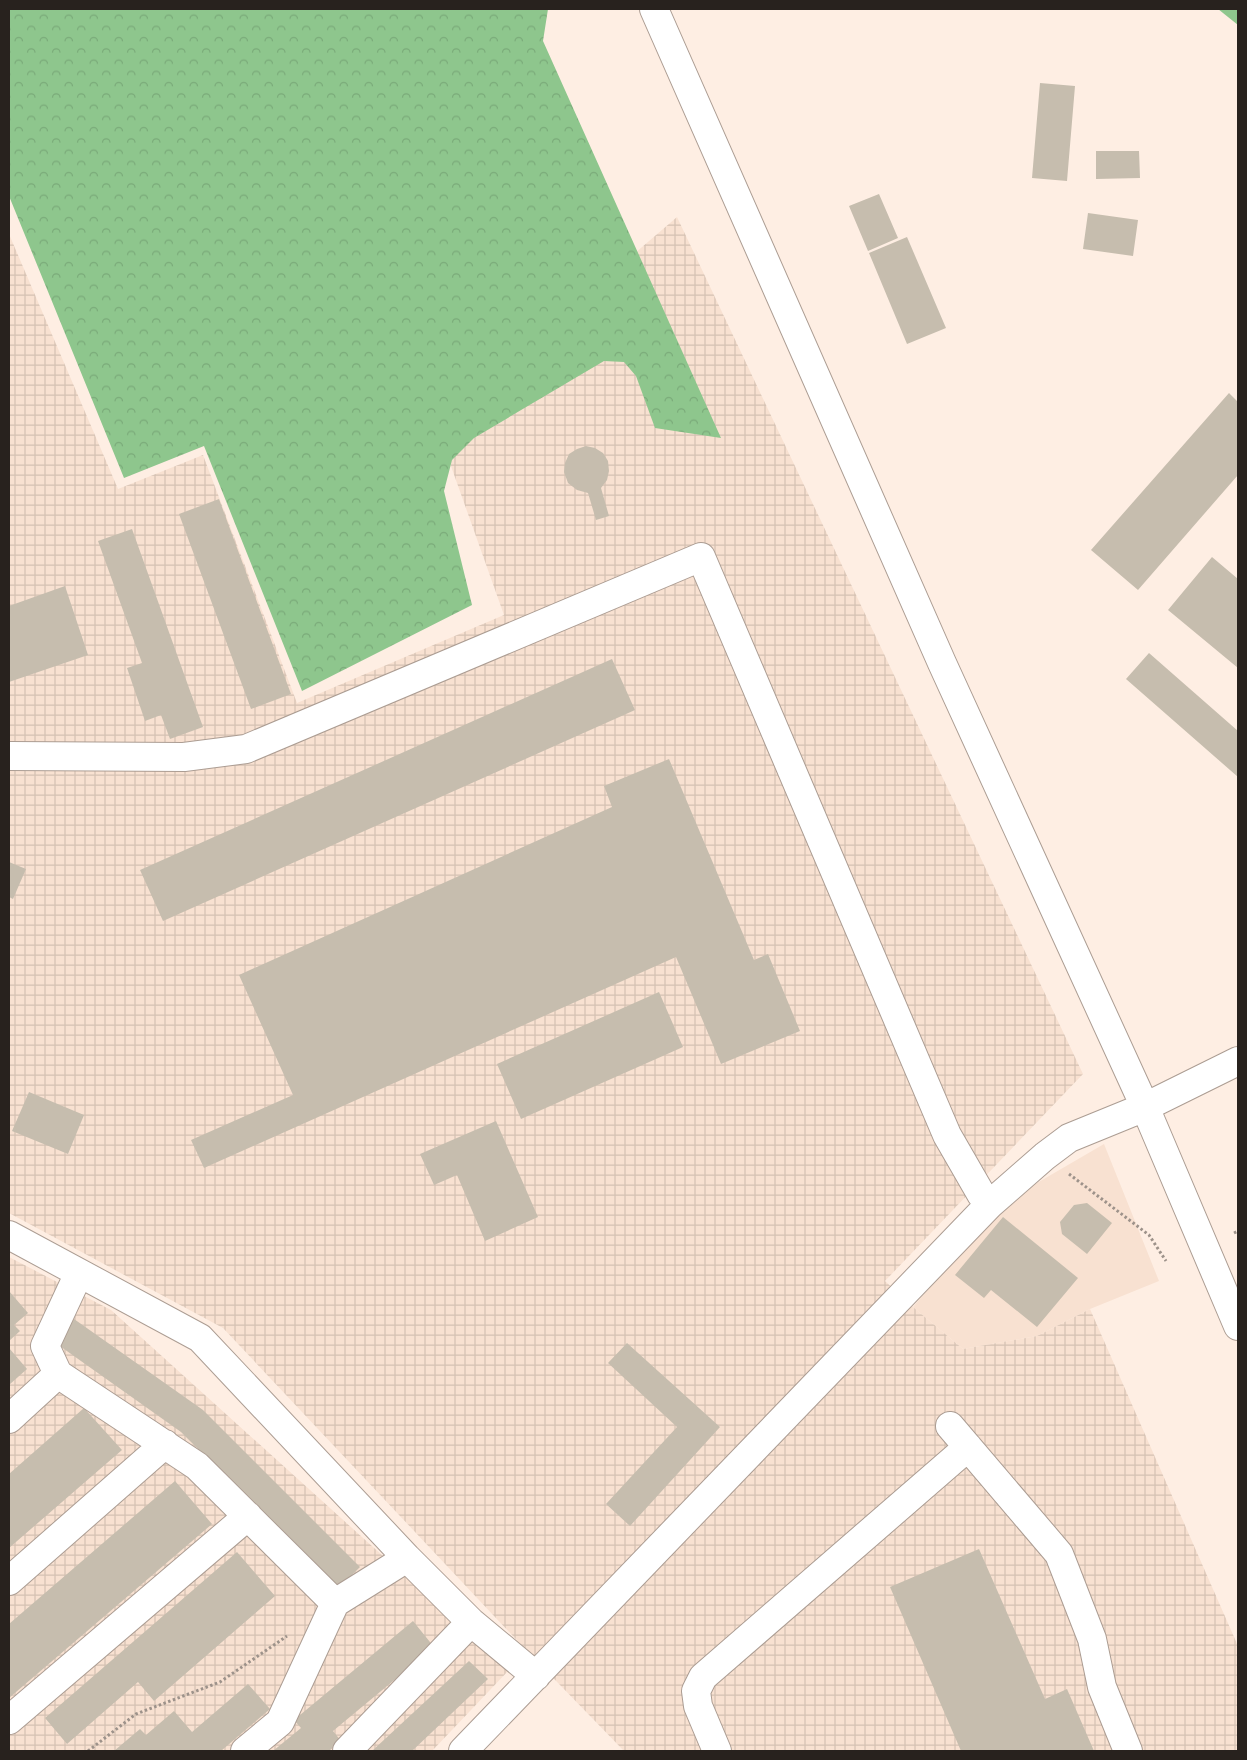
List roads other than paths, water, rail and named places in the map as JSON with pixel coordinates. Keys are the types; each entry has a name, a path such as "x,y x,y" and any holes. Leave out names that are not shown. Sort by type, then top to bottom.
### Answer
{"street":[{"path":"654,9 942,663 1145,1107 1238,1326"},
{"path":"9,756 184,758 246,749 701,556 947,1135 989,1205"},
{"path":"463,1751 989,1205 1045,1156 1069,1138 1145,1107 1238,1061"},
{"path":"13,1243 78,1273 200,1338 407,1558 471,1622 536,1676"},
{"path":"78,1273 45,1346 58,1374 197,1466 335,1603"},
{"path":"9,1419 58,1374"},
{"path":"950,1426 1059,1554 1092,1639 1102,1687 1128,1751"},
{"path":"9,1581 165,1444"},
{"path":"717,1751 698,1706 696,1691 703,1677 968,1447"},
{"path":"9,1720 248,1516"},
{"path":"244,1751 280,1722 335,1603 407,1558"},
{"path":"347,1751 471,1622"}]}
